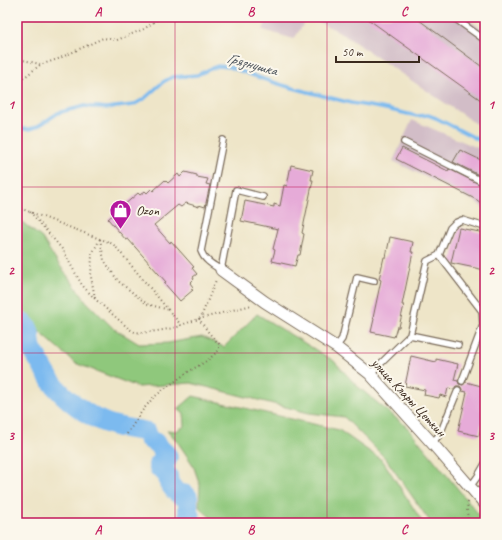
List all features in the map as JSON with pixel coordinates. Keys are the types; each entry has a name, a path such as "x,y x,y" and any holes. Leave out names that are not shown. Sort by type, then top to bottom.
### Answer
{"street":[{"name":"улица Клары Цеткин","path":"221,270 265,302 336,347 370,374 485,504"}],"lane":[{"path":"453,17 485,40"},
{"path":"224,140 201,251 206,259 221,270 236,190 262,197"},
{"path":"404,142 485,183"},
{"path":"370,374 410,335 427,261 439,255 450,228 462,220 485,227"},
{"path":"439,255 482,311"},
{"path":"336,347 342,339 357,277 374,281"},
{"path":"462,381 483,325 482,311 485,305"},
{"path":"410,335 458,345"},
{"path":"432,443 440,434 458,390"},
{"path":"470,487 485,464"}],"path":[{"path":"17,83 40,64 58,59 103,38 117,40 144,29 161,17"},
{"path":"17,64 22,60 40,64"},
{"path":"17,207 108,241 115,246 181,325"},
{"path":"29,211 56,241 82,285 95,299 132,331 165,330 199,319 265,302"},
{"path":"95,299 91,277 92,254 100,239"},
{"path":"100,239 104,260 118,281 146,304 169,310"},
{"path":"199,319 221,270"},
{"path":"127,434 132,424 142,411 163,390 208,360 218,351 219,344 199,319"},
{"path":"468,523 470,487"}],"shaded area":[{"path":"268,17 308,17 294,39 263,30"},
{"path":"308,17 464,17 485,31 485,130 338,31"},
{"path":"412,120 485,151 485,209 476,202 393,161"}],"green space":[{"path":"17,218 42,238 55,259 86,301 113,328 139,344 168,343 202,337 224,347 257,314 334,361 357,386 408,428 485,523 431,523 386,459 344,417 309,413 191,383 138,387 75,363 17,312"},
{"path":"193,396 339,430 383,461 423,523 217,523 199,507 200,485 193,465 177,441 167,430 176,431 185,426 184,414 178,409"}],"building":[{"path":"365,17 415,17 485,69 485,103"},
{"path":"402,148 448,171 449,169 485,187 485,206 477,200 396,159"},
{"path":"460,150 485,162 485,178 453,162"},
{"path":"291,165 313,170 311,180 313,180 302,233 304,234 300,255 298,255 295,266 272,261 275,250 273,249 278,229 241,221 245,201 274,207 274,204 280,206 284,185 287,186"},
{"path":"185,172 197,175 197,177 208,179 206,184 210,185 205,207 199,205 199,207 186,203 181,207 178,205 154,225 170,243 171,241 194,267 192,268 197,274 193,277 194,279 190,283 193,287 191,289 193,290 180,301 164,283 166,282 108,219 138,193 140,195 145,191 147,193 151,189 153,191 165,180 168,183 178,174 180,177"},
{"path":"459,228 485,233 485,270 451,263"},
{"path":"390,237 413,242 411,252 413,252 402,305 404,305 399,327 397,327 394,337 371,332 381,280 379,279"},
{"path":"411,356 436,362 436,359 458,364 454,380 463,385 466,382 485,387 485,408 479,436 458,431 467,392 462,391 460,386 456,386 454,389 448,388 446,397 440,395 439,398 424,395 425,390 405,386"}],"waterway":[{"name":"Грязнушка","path":"17,131 36,127 58,113 85,106 106,108 133,105 144,99 163,82 172,77 197,75 218,66 230,67 289,87 351,103 417,116 428,115 485,143"},
{"path":"17,321 26,325 28,328 32,349 51,381 62,394 77,407 102,421 147,433 148,438 156,443 166,454 168,458 158,465 159,468 167,474 169,483 175,491 180,495 183,494 188,497 188,511 192,523"}],"place":[{"name":"Ozon","path":"120,230"}]}
